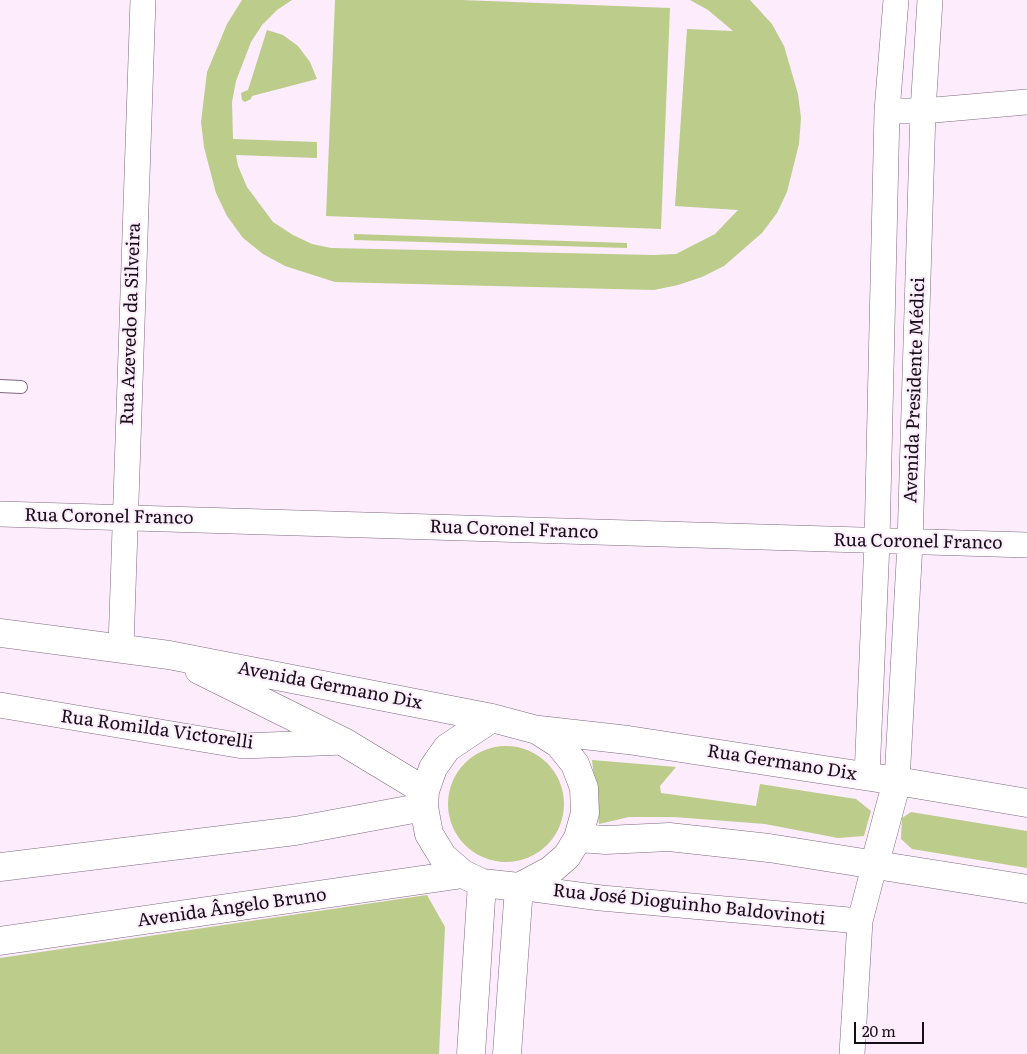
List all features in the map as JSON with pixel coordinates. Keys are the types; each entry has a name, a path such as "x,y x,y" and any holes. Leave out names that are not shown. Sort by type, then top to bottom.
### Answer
{"main road":[{"name":"Avenida Germano Dix","path":"0,634 121,647 169,655 492,718"},
{"name":"Avenida Germano Dix","path":"169,655 344,742 425,799"},
{"path":"492,718 537,730 559,744 575,764 584,788 585,814 578,838 567,856 552,870 519,887 473,878 443,857 429,834 425,799 433,768 447,748 492,718"},
{"name":"Rua Germano Dix","path":"537,730 628,740 867,776 1027,803"},
{"path":"875,864 897,781"},
{"path":"0,867 295,831 425,799"},
{"path":"578,838 606,840 669,837 769,848 1027,889"},
{"path":"470,1054 473,878"},
{"name":"Avenida Ângelo Bruno","path":"0,941 473,878"},
{"path":"507,1054 519,887"}],"street":[{"name":"Rua Azevedo da Silveira","path":"121,647 143,0"},
{"name":"Avenida Presidente Médici","path":"867,776 884,314 887,111 896,0"},
{"name":"Avenida Presidente Médici","path":"897,781 910,542 923,111 930,0"},
{"path":"887,111 923,111 1027,102"},
{"path":"884,314 918,315"},
{"name":"Rua Coronel Franco","path":"0,514 124,516 877,542 1027,545"},
{"name":"Rua Romilda Victorelli","path":"0,705 244,746 344,742"},
{"path":"852,1054 860,921 875,864"},
{"name":"Rua José Dioguinho Baldovinoti","path":"519,887 601,898 860,921"}],"lane":[{"path":"0,386 21,387"}],"green space":[{"path":"242,0 292,0 277,10 262,25 251,42 236,81 232,102 233,139 317,142 317,158 236,155 238,166 247,187 273,222 312,244 331,248 654,255 676,254 715,234 738,210 675,206 687,29 733,31 708,10 690,0 750,0 772,24 784,46 798,94 801,118 799,144 787,192 777,213 762,233 724,266 702,277 654,290 335,282 285,266 263,254 243,238 227,216 216,193 204,147 201,122 207,72 227,24"},
{"path":"335,0 461,0 670,8 661,229 326,216"},
{"path":"267,30 283,35 298,46 310,62 317,79 252,96 251,99 245,102 242,100 241,93 248,90"},
{"path":"354,234 627,243 627,248 354,240"},
{"path":"506,746 528,751 547,763 559,782 564,804 559,826 547,845 528,857 506,862 484,857 465,845 453,826 448,804 453,782 465,763 484,751"},
{"path":"592,760 676,767 660,786 661,793 756,806 760,784 856,799 871,811 864,836 838,838 765,824 674,817 629,817 599,824"},
{"path":"911,812 1027,831 1027,868 912,849 901,839 902,818"},
{"path":"427,895 445,927 439,1054 0,1054 0,958"}]}
